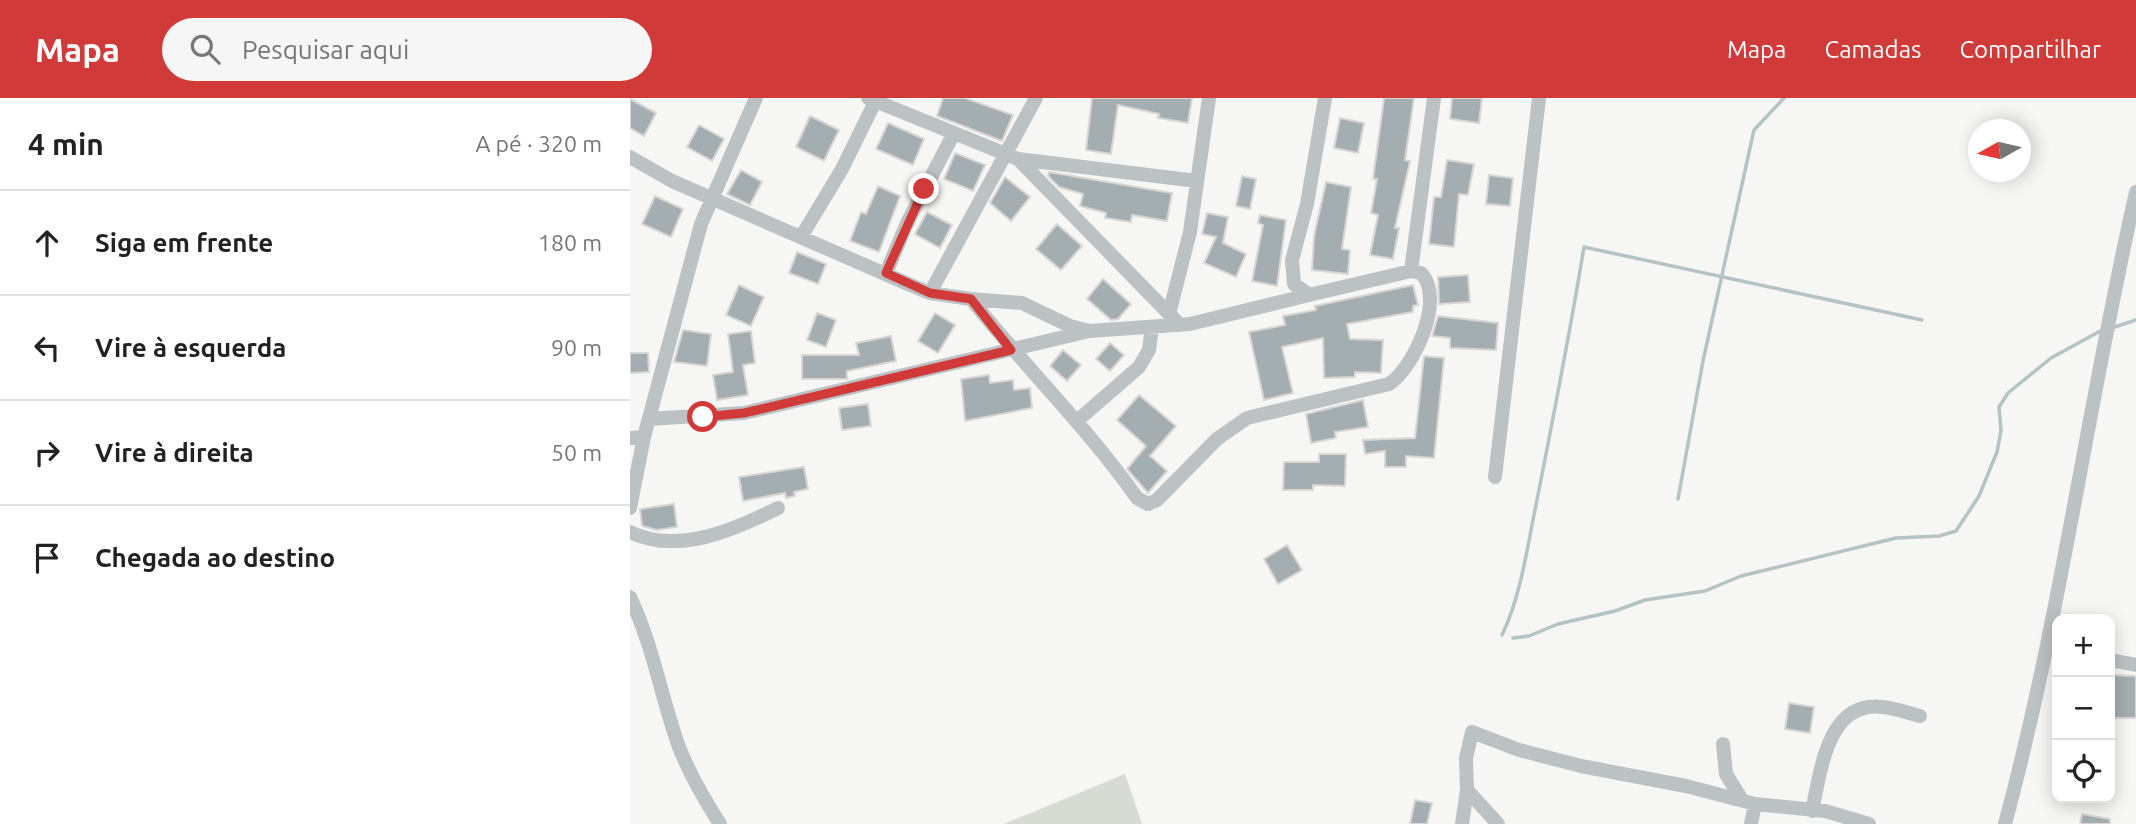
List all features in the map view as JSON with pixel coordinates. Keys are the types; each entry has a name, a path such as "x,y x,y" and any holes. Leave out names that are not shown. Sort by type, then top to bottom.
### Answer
{"street":[{"path":"630,508 637,437 649,419 701,225 756,98"},
{"path":"930,293 1012,156 1035,98"},
{"path":"1169,314 1183,264 1209,98"},
{"path":"1309,295 1294,284 1292,260 1307,204 1325,98"},
{"path":"1411,271 1434,98"},
{"path":"1495,477 1539,98"},
{"path":"801,237 842,169 873,99 953,135 1012,156 1197,181"},
{"path":"886,273 908,221 953,135"},
{"path":"1012,156 1180,325"},
{"path":"630,157 672,181 930,293 1022,303 1070,326 1089,331"},
{"path":"2058,614 2105,329 2136,192"},
{"path":"649,419 744,413 1011,350 1089,331 1180,325 1411,271 1421,274 1428,281 1431,307 1410,364 1401,376 1389,384 1262,413 1241,421 1217,439 1153,503 1143,503 1078,420 1011,350 971,299"},
{"path":"1078,420 1139,367 1149,350 1152,327"},
{"path":"630,532 658,540 688,539 733,529 778,508"},
{"path":"630,597 647,637 678,744 693,780 720,824"},
{"path":"2005,824 2052,651"},
{"path":"2115,661 2136,665"},
{"path":"1812,811 1826,752 1838,724 1847,714 1861,708 1883,707 1920,716"},
{"path":"1462,824 1467,790 1467,745 1470,734 1474,732 1519,750 1748,802 1812,811 1869,824"},
{"path":"1723,744 1726,774 1748,802 1751,824"},
{"path":"1467,790 1498,824"}],"shaded area":[{"path":"1125,774 1142,824 1004,824"}],"building":[{"path":"943,98 965,98 1013,115 1002,141 937,116"},
{"path":"1092,98 1192,98 1188,123 1158,118 1159,114 1118,105 1111,154 1086,150"},
{"path":"1384,98 1414,98 1405,160 1410,161 1395,228 1399,228 1393,259 1370,255 1378,215 1371,213 1377,179 1373,179"},
{"path":"1452,98 1482,98 1479,123 1450,119"},
{"path":"630,99 656,113 644,136 630,128"},
{"path":"810,116 839,130 824,161 796,147"},
{"path":"1340,118 1364,123 1358,153 1334,148"},
{"path":"888,123 924,139 913,165 876,149"},
{"path":"699,125 724,139 712,161 687,147"},
{"path":"955,153 985,165 973,191 944,179"},
{"path":"1447,160 1474,164 1468,195 1459,194 1454,247 1429,244 1434,197 1441,197"},
{"path":"741,170 762,182 750,205 727,194"},
{"path":"1049,172 1172,193 1167,221 1132,215 1131,222 1105,218 1106,213 1080,206 1083,194 1059,187 1048,176"},
{"path":"1489,175 1513,178 1510,206 1486,204"},
{"path":"1242,176 1256,179 1250,209 1236,206"},
{"path":"1005,177 1030,197 1011,221 990,203"},
{"path":"1326,182 1351,187 1342,249 1350,250 1348,274 1312,270 1314,236"},
{"path":"878,186 900,196 879,252 850,241 861,212 866,214"},
{"path":"655,196 683,209 671,237 642,224"},
{"path":"927,212 952,225 940,248 915,234"},
{"path":"1207,213 1228,217 1223,243 1246,254 1236,277 1204,263 1216,237 1202,234"},
{"path":"1260,215 1286,220 1277,286 1252,281 1263,225 1258,223"},
{"path":"1057,224 1082,246 1061,270 1036,249"},
{"path":"797,252 826,264 818,284 789,273"},
{"path":"1468,275 1470,302 1439,304 1438,277"},
{"path":"1103,279 1131,304 1118,319 1111,320 1087,299"},
{"path":"739,285 764,297 751,326 726,315"},
{"path":"1413,285 1418,305 1413,306 1413,312 1347,324 1350,339 1383,340 1381,373 1355,372 1355,377 1324,378 1323,338 1282,347 1293,393 1264,400 1249,332 1285,325 1283,316 1316,310 1315,306"},
{"path":"817,313 836,320 826,347 807,340"},
{"path":"935,313 955,325 938,353 918,341"},
{"path":"1438,316 1498,323 1496,350 1450,348 1450,338 1432,336"},
{"path":"683,330 711,334 707,366 674,362"},
{"path":"751,331 755,363 743,365 748,395 717,400 713,375 733,372 728,334"},
{"path":"891,336 896,361 847,371 847,379 802,379 802,355 859,355 856,343"},
{"path":"1110,343 1124,355 1110,371 1096,359"},
{"path":"1063,350 1081,365 1067,381 1050,366"},
{"path":"630,353 648,353 649,372 630,373"},
{"path":"1424,356 1444,358 1434,458 1406,456 1406,467 1385,467 1385,451 1365,454 1363,440 1415,438"},
{"path":"989,375 990,383 1013,380 1014,390 1030,388 1032,408 965,421 961,379"},
{"path":"1139,395 1176,426 1150,456 1167,471 1148,493 1127,469 1146,446 1117,420"},
{"path":"1363,400 1368,427 1335,432 1336,438 1311,443 1306,414"},
{"path":"868,404 871,426 842,430 839,408"},
{"path":"1319,454 1346,454 1345,486 1313,485 1313,490 1283,490 1284,462 1319,462"},
{"path":"804,467 808,489 794,492 795,496 786,498 785,493 743,501 739,477"},
{"path":"674,504 677,527 657,530 642,526 640,509"},
{"path":"1287,545 1302,570 1278,584 1264,559"},
{"path":"2115,675 2136,676 2136,718 2115,718"},
{"path":"1789,703 1814,707 1810,733 1785,729"},
{"path":"1415,800 1432,803 1427,824 1410,824"},
{"path":"2082,814 2110,819 2110,824 2080,824"}],"waterway":[{"path":"1678,499 1703,361 1754,130 1784,98"},
{"path":"1502,635 1519,588 1526,555 1584,247 1922,320"},
{"path":"2112,328 2136,320"},
{"path":"1513,638 1529,636 1558,624 1615,611 1645,600 1705,591 1741,576 1896,538 1939,536 1956,531 1979,496 1997,452 2001,431 1999,407 2008,393 2051,358 2104,329"}],"route":[{"path":"703,417 744,413 1011,350 971,299 930,293 886,273 924,189"}]}
